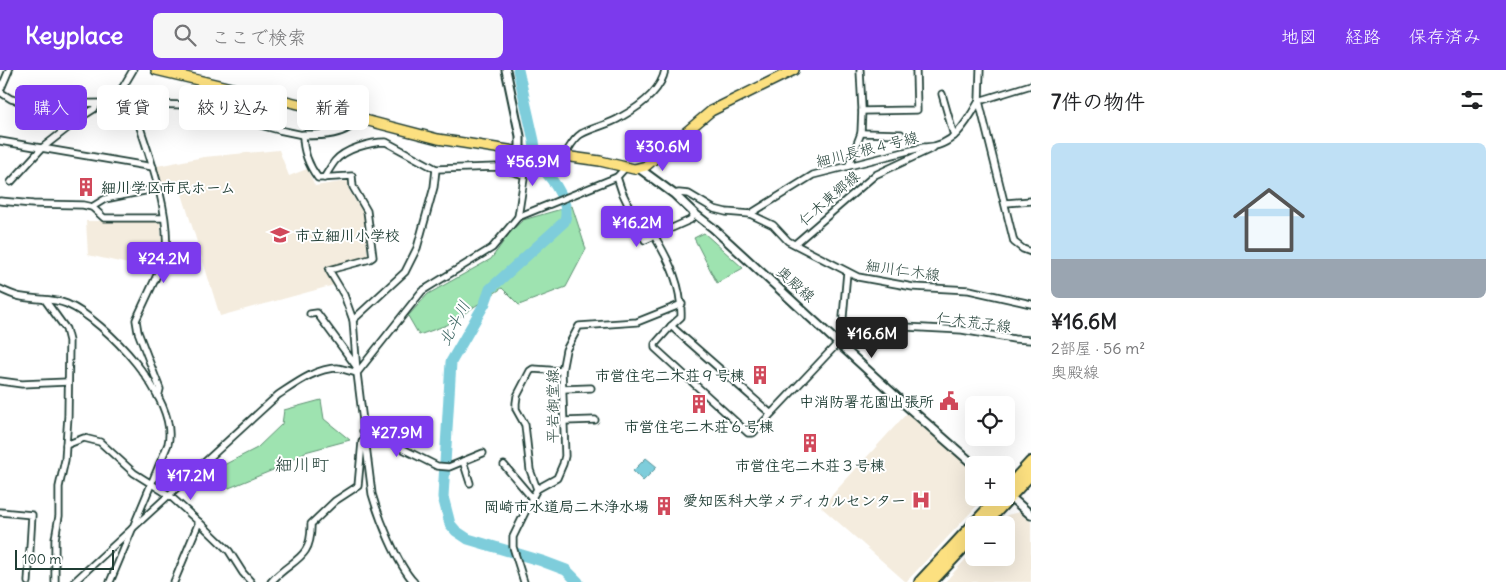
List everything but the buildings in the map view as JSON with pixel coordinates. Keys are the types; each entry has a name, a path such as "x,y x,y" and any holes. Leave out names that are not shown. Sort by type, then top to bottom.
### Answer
{"highway":[{"path":"1015,484 1031,462"},
{"path":"1015,487 1031,474"},
{"path":"920,582 991,506"},
{"path":"931,582 965,546"}],"main road":[{"path":"156,70 297,104"},
{"path":"369,121 438,140 564,156 640,169 711,112 794,70"}],"street":[{"path":"9,70 0,91 11,99 32,104 97,104"},
{"path":"124,85 133,70"},
{"path":"506,70 520,136 530,153 524,175 518,217"},
{"path":"564,156 580,134 620,118 640,104 658,88 664,77 665,70"},
{"path":"849,165 861,133 860,70"},
{"path":"862,111 917,110 916,70"},
{"path":"980,70 979,102 1006,203 1014,242 1031,252"},
{"path":"979,102 1031,84"},
{"path":"942,94 954,136"},
{"name":"細川長根４号線","path":"750,214 808,177 924,147 935,147 954,136 963,128 979,102"},
{"path":"11,182 42,148 94,109 97,104"},
{"path":"169,105 186,105 303,135 320,135 340,130"},
{"path":"141,130 158,188 167,248 165,258 136,320 138,332 160,389 158,397"},
{"path":"861,133 901,134"},
{"path":"303,135 303,146 313,172 318,178 352,176 353,187 367,211 373,257 329,270 344,295 353,320 363,431 368,470 376,507 394,549 409,577 414,582"},
{"path":"0,140 153,167"},
{"path":"324,178 334,162 340,157 369,144 381,142 386,142 436,169 497,167 524,175"},
{"name":"仁木東郷線","path":"795,244 870,178 935,147"},
{"path":"357,373 422,291 492,248 518,217 618,177 626,167"},
{"path":"353,320 405,272 417,248 434,187 436,169"},
{"name":"奥殿線","path":"640,169 674,194 757,267 900,400 965,457"},
{"path":"618,177 622,192 643,239 655,237 690,220 695,214"},
{"path":"92,207 105,199 158,188"},
{"name":"細川仁木線","path":"674,194 679,192 689,194 714,209 750,214 773,225 788,241 858,277 897,284 969,290 1031,304"},
{"path":"0,201 83,205 92,207 104,218 164,218"},
{"path":"1006,203 1031,202"},
{"path":"655,237 668,260 678,284 682,304 681,317 655,344 655,348 748,432 753,433 838,342"},
{"name":"仁木荒子線","path":"847,272 843,317 844,321 848,324 962,330 1014,340 1031,340"},
{"path":"0,289 20,297 57,301 90,317 116,340 142,370 166,414 170,431 168,444 110,582"},
{"path":"45,300 68,333 70,350 67,382 68,416 65,460 59,487 59,516 55,539 55,582"},
{"name":"平岩御堂線","path":"524,582 513,547 513,538 537,489 556,478 563,464 565,456 562,371 566,350 579,326 636,322 682,304"},
{"path":"310,314 317,313 356,366"},
{"path":"671,326 770,413"},
{"path":"74,582 286,390 313,374 326,370 336,368 357,373"},
{"path":"537,489 530,470 525,425 516,409 517,396 530,371 533,369 562,371"},
{"path":"0,382 22,384 67,382"},
{"path":"563,389 591,388"},
{"path":"564,421 595,420"},
{"path":"363,431 375,433 437,466 449,467 483,453"},
{"path":"271,582 283,569 306,552 311,536 311,524 335,501 358,486 363,431"},
{"path":"66,445 84,438 100,442 134,473 169,495 200,522 230,551 251,582"},
{"path":"463,461 470,483"},
{"path":"504,465 532,498"},
{"path":"1015,500 1031,515"},
{"path":"0,512 30,514 33,517 28,582"},
{"path":"174,582 200,522"}],"shaded area":[{"name":"市立細川小学校","path":"279,150 289,176 307,169 315,186 348,181 349,190 363,213 368,257 325,267 334,285 220,316 178,181 162,185 157,166 204,157"},
{"path":"86,221 160,221 163,252 158,266 133,265 88,255"},
{"path":"908,412 965,464 965,506 977,506 965,516 965,518 906,582 821,507"},
{"path":"1019,512 1031,522 1031,582 945,582 965,560 965,566 1015,566 1015,516 1007,515"}],"green space":[{"path":"572,206 586,249 566,287 519,305 502,288 447,325 419,335 408,316 428,294 491,259 511,231 523,220"},
{"path":"704,233 743,268 717,283 694,238"},
{"path":"321,400 324,419 350,440 305,452 278,468 229,488 214,470 257,448 282,424 284,410"}],"water":[{"path":"646,458 657,467 643,481 633,471"}],"waterway":[{"name":"北斗川","path":"518,70 534,141 537,165 542,168 556,186 564,201 566,216 564,222 490,289 485,303 451,362 443,497 450,524 456,531 468,539 566,570 578,582"}],"place":[{"name":"細川学区市民ホーム","path":"86,187"},
{"name":"市立細川小学校","path":"280,235"},
{"name":"市営住宅二木荘９号棟","path":"760,375"},
{"name":"中消防署花園出張所","path":"949,401"},
{"name":"市営住宅二木荘６号棟","path":"699,404"},
{"name":"市営住宅二木荘３号棟","path":"810,443"},
{"name":"愛知医科大学メディカルセンター","path":"921,500"},
{"name":"岡崎市水道局二木浄水場","path":"664,506"}],"district":[{"name":"細川町","path":"302,464"}]}
